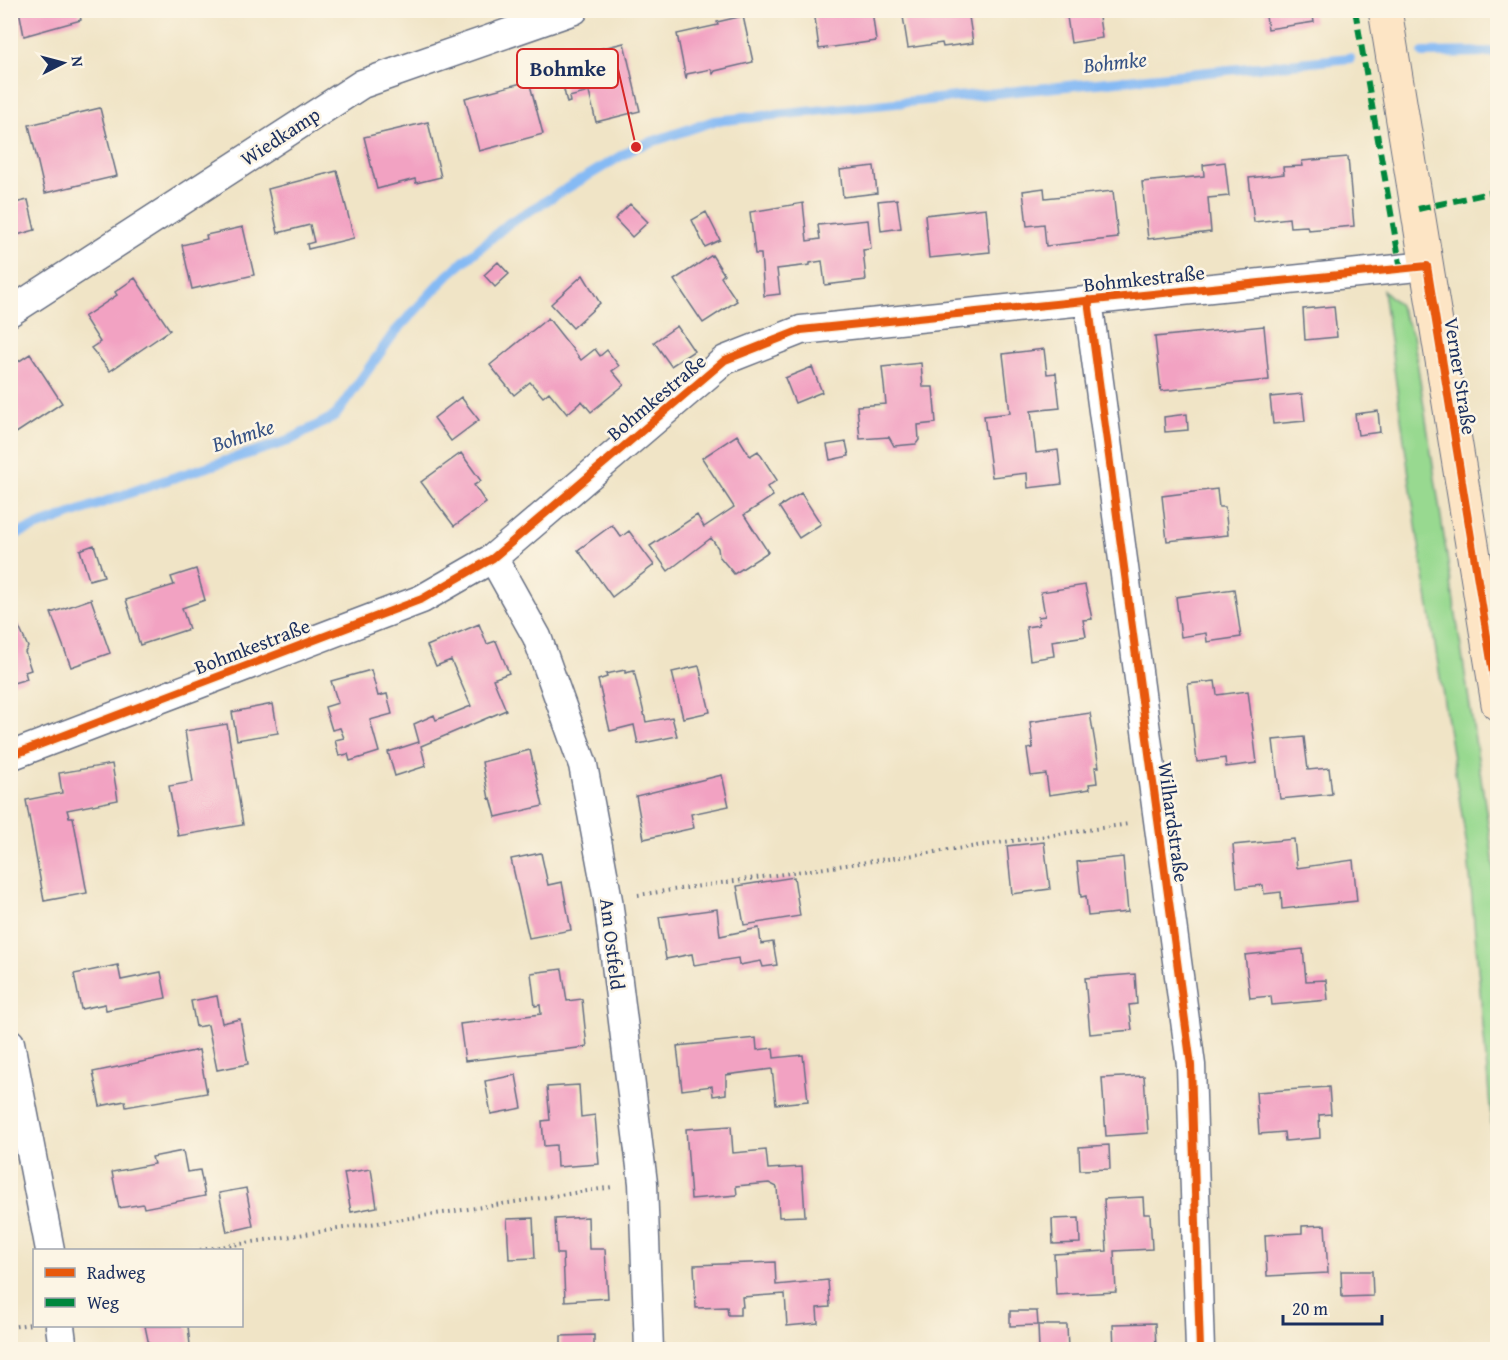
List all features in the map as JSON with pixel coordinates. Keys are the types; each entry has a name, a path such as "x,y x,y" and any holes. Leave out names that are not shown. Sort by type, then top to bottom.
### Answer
{"main road":[{"name":"Verner Straße","path":"1385,10 1497,704"}],"street":[{"name":"Wiedkamp","path":"10,312 362,84 574,10"},
{"name":"Bohmkestraße","path":"10,756 422,599 493,558 725,360 801,330 1427,266"},
{"name":"Wilhardstraße","path":"1088,300 1191,1065 1200,1350"},
{"name":"Am Ostfeld","path":"493,558 537,637 583,765 608,900 643,1183 650,1350"},
{"path":"10,1043 50,1249"},
{"path":"60,1327 63,1350"}],"path":[{"path":"608,900 1157,820"},
{"path":"213,1249 643,1183"},
{"path":"10,1327 33,1324"}],"green space":[{"path":"1383,290 1398,304 1413,335 1492,850 1498,905 1497,1186 1468,853 1417,532"}],"building":[{"path":"19,10 79,10 81,20 24,36"},
{"path":"814,10 872,10 876,41 819,49"},
{"path":"902,10 968,10 973,43 943,47 942,43 908,48"},
{"path":"1066,10 1098,10 1102,38 1071,43"},
{"path":"1265,10 1312,10 1314,22 1268,29"},
{"path":"743,16 753,62 715,71 713,74 711,69 687,74 686,79 677,34 718,25 717,22"},
{"path":"624,43 640,111 596,122 589,92 569,97 570,102 567,103 557,59"},
{"path":"529,81 543,134 479,151 465,98"},
{"path":"100,108 117,176 45,193 29,125"},
{"path":"428,122 441,177 416,183 415,179 377,189 364,137"},
{"path":"1348,157 1354,226 1308,230 1307,226 1290,227 1289,218 1254,222 1249,178 1284,174 1283,167 1303,166 1302,161"},
{"path":"1225,162 1229,196 1208,198 1211,232 1148,239 1142,182 1204,176 1203,165"},
{"path":"874,166 877,193 843,197 840,170"},
{"path":"337,171 354,238 308,249 307,244 314,242 310,225 278,233 268,189"},
{"path":"1044,188 1045,198 1113,191 1118,238 1046,246 1044,224 1027,226 1023,191"},
{"path":"897,199 901,228 881,231 878,201"},
{"path":"28,200 35,230 10,237 10,204"},
{"path":"803,203 807,241 820,239 818,225 868,220 871,249 863,250 866,280 825,285 822,261 810,263 810,265 777,269 780,294 764,296 761,254 755,254 750,212"},
{"path":"630,204 648,222 632,237 615,219"},
{"path":"986,208 990,252 929,258 925,215"},
{"path":"706,212 720,240 705,247 692,220"},
{"path":"243,227 254,275 192,289 182,245 207,239 206,235"},
{"path":"712,255 724,274 721,277 737,301 703,323 674,280"},
{"path":"498,262 509,274 495,287 484,275"},
{"path":"583,275 600,303 573,328 551,304"},
{"path":"135,278 170,330 110,371 91,348 100,342 84,317 117,295 115,292"},
{"path":"1334,306 1337,337 1305,340 1303,309"},
{"path":"548,318 581,360 595,349 600,356 607,350 619,366 612,371 624,385 591,412 582,401 567,414 549,392 543,397 530,382 514,395 490,365"},
{"path":"677,326 694,351 671,366 654,342"},
{"path":"1264,326 1269,380 1161,391 1155,337"},
{"path":"1044,349 1047,374 1056,373 1060,408 1031,411 1036,453 1058,450 1062,484 1028,488 1027,473 992,477 984,416 1010,413 1003,354"},
{"path":"30,354 62,403 10,437 10,367"},
{"path":"921,363 923,387 933,387 936,423 918,425 919,440 916,444 894,446 889,437 860,439 857,406 886,404 882,367"},
{"path":"812,367 822,392 795,403 785,378"},
{"path":"1302,394 1305,421 1273,424 1270,397"},
{"path":"461,397 479,420 451,441 434,418"},
{"path":"1378,411 1380,432 1358,435 1355,414"},
{"path":"1187,414 1188,430 1165,432 1164,417"},
{"path":"737,435 750,456 758,451 777,480 767,487 773,496 744,515 768,552 734,574 719,556 718,548 711,538 668,571 650,546 697,515 704,527 734,507 702,458"},
{"path":"846,442 849,456 830,460 827,445"},
{"path":"461,453 481,481 474,485 486,503 454,526 421,482"},
{"path":"1217,489 1219,507 1225,507 1228,535 1167,541 1162,496"},
{"path":"801,493 821,524 799,538 779,507"},
{"path":"612,525 621,537 629,531 654,565 612,597 578,550"},
{"path":"94,545 104,576 89,580 80,550"},
{"path":"196,569 205,600 182,608 189,629 140,645 126,600 174,585 171,577"},
{"path":"1085,585 1092,619 1083,620 1086,636 1052,641 1054,656 1030,660 1026,627 1039,625 1038,617 1045,616 1041,592"},
{"path":"1234,589 1241,637 1207,642 1206,633 1181,637 1176,597"},
{"path":"91,599 110,653 71,667 51,613"},
{"path":"13,614 28,647 25,652 31,670 25,672 27,679 10,684 10,615"},
{"path":"479,624 487,644 496,641 509,673 493,679 506,710 421,746 426,766 395,776 388,752 419,742 414,724 434,715 436,720 471,706 451,660 436,666 427,646"},
{"path":"699,666 710,712 683,718 672,672"},
{"path":"371,670 378,696 387,694 392,714 370,720 379,752 350,761 348,754 339,756 335,740 344,738 340,728 332,730 325,707 338,703 331,681"},
{"path":"625,670 625,673 634,671 646,722 672,717 677,736 638,744 634,725 610,731 598,680 607,677 606,674"},
{"path":"1215,681 1217,695 1248,691 1257,763 1226,767 1225,758 1197,762 1188,684"},
{"path":"273,704 278,733 237,740 232,712"},
{"path":"1090,713 1099,767 1095,767 1097,783 1089,784 1090,789 1049,795 1046,774 1031,776 1027,749 1033,748 1030,722"},
{"path":"227,724 243,825 178,836 169,786 193,782 185,731"},
{"path":"1304,737 1308,770 1329,768 1332,794 1280,799 1273,740"},
{"path":"530,750 543,806 496,817 491,798 489,799 482,762"},
{"path":"112,764 118,800 67,810 69,817 73,817 87,893 44,901 26,800 62,793 59,773"},
{"path":"722,775 729,806 691,814 694,828 644,839 636,796"},
{"path":"1294,839 1297,868 1353,860 1357,901 1282,909 1281,892 1264,894 1263,885 1237,888 1233,845"},
{"path":"1044,842 1050,889 1012,894 1007,846"},
{"path":"541,853 548,885 562,882 571,930 529,938 511,859"},
{"path":"1123,857 1128,912 1088,916 1086,896 1081,897 1077,862"},
{"path":"794,877 800,916 744,925 737,886"},
{"path":"717,909 720,936 759,928 761,944 773,942 777,965 763,967 761,961 739,965 738,958 694,965 692,954 666,959 659,917"},
{"path":"1303,949 1306,981 1326,980 1328,1000 1272,1005 1271,996 1250,998 1245,955"},
{"path":"118,965 121,980 161,972 166,998 106,1010 105,1004 81,1009 74,974"},
{"path":"562,969 567,1001 582,999 587,1047 465,1061 460,1024 541,1014 540,1005 535,1006 531,973"},
{"path":"1135,974 1137,1004 1129,1005 1132,1030 1090,1034 1085,978"},
{"path":"217,996 222,1023 240,1019 248,1064 217,1070 208,1025 196,1027 191,1001"},
{"path":"756,1038 757,1050 773,1048 774,1058 803,1055 808,1101 776,1104 772,1069 726,1075 726,1094 713,1096 712,1086 682,1090 677,1046"},
{"path":"199,1050 207,1093 126,1107 125,1101 100,1106 93,1072"},
{"path":"516,1075 522,1108 491,1114 485,1081"},
{"path":"1144,1076 1148,1133 1106,1136 1102,1078"},
{"path":"579,1085 581,1117 595,1115 599,1164 557,1167 556,1145 544,1146 542,1121 550,1120 547,1087"},
{"path":"1329,1087 1331,1114 1319,1115 1320,1138 1285,1141 1284,1132 1259,1134 1256,1092"},
{"path":"731,1126 733,1153 766,1150 768,1169 802,1167 805,1216 779,1217 777,1187 769,1183 736,1186 737,1195 691,1199 686,1129"},
{"path":"1109,1145 1110,1169 1080,1170 1079,1147"},
{"path":"183,1151 187,1172 200,1170 205,1196 144,1208 143,1204 119,1208 112,1172 154,1164 152,1157"},
{"path":"371,1169 377,1207 351,1212 344,1173"},
{"path":"246,1188 253,1226 227,1232 219,1193"},
{"path":"1143,1197 1144,1214 1150,1214 1152,1249 1114,1251 1116,1292 1056,1295 1054,1254 1107,1251 1104,1199"},
{"path":"588,1217 589,1249 605,1249 608,1298 565,1301 563,1254 557,1254 555,1219"},
{"path":"533,1218 535,1258 509,1259 507,1219"},
{"path":"1079,1218 1080,1243 1053,1244 1052,1219"},
{"path":"1325,1225 1328,1273 1267,1276 1265,1235 1302,1233 1302,1226"},
{"path":"775,1262 776,1285 828,1280 830,1307 817,1308 818,1323 787,1326 785,1294 742,1297 743,1307 740,1307 740,1315 728,1315 727,1307 696,1308 694,1265"},
{"path":"1341,1271 1372,1271 1373,1296 1342,1297"},
{"path":"1010,1311 1037,1311 1038,1325 1010,1326"},
{"path":"1155,1323 1156,1350 1114,1350 1113,1324"},
{"path":"1038,1325 1067,1325 1068,1350 1039,1350"},
{"path":"145,1327 188,1327 190,1345 150,1350"},
{"path":"594,1335 594,1350 561,1350 561,1336"}],"waterway":[{"path":"1423,53 1498,52"},
{"name":"Bohmke","path":"10,536 157,483 288,441 335,416 394,333 448,275 509,223 636,147 714,121 1350,58"}],"marked path":[{"path":"1355,10 1401,269"},
{"path":"1418,209 1498,191"}],"cycle path":[{"path":"10,756 422,599 493,558 725,360 801,330 1427,266 1498,704"},
{"path":"1088,300 1191,1065 1200,1350"}],"place":[{"name":"Bohmke","path":"636,147"}]}
